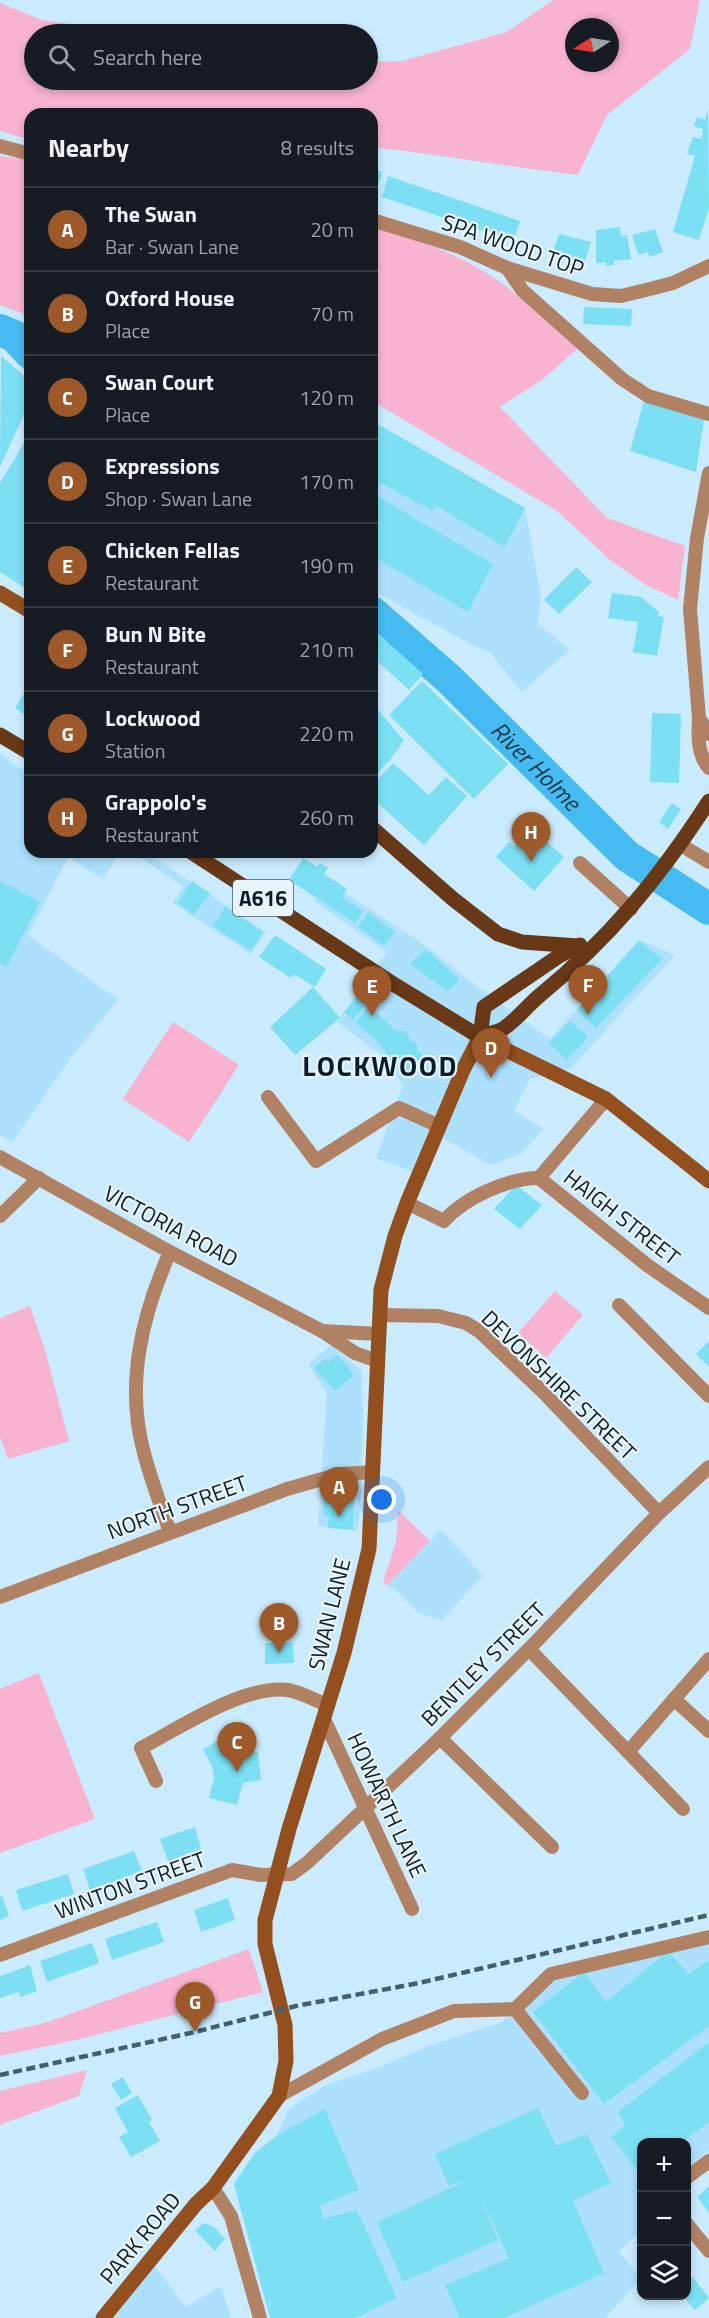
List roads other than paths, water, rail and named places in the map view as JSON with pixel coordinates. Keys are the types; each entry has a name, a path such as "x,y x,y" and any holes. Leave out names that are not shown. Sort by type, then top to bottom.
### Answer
{"main road":[{"path":"0,735 24,749"},
{"path":"601,941 578,946 559,956 484,1007 480,1037 502,1029 562,979 601,941 634,905 676,851 709,801"},
{"path":"378,833 453,899 498,934 522,942 578,946"},
{"name":"A616","path":"200,858 395,985 480,1037"}],"street":[{"path":"0,146 24,152"},
{"name":"SPA WOOD TOP","path":"378,222 460,247 507,268 592,294 621,296 673,283 709,266"},
{"path":"507,268 523,291 622,379 648,396 709,414"},
{"path":"709,473 698,538 690,609 699,718 698,740 705,763 709,768"},
{"path":"0,593 24,607"},
{"path":"699,718 709,734"},
{"path":"676,851 709,862"},
{"path":"579,863 634,905"},
{"path":"480,1037 606,1099 709,1181"},
{"name":"SWAN LANE","path":"213,2188 279,2096 286,2061 285,2025 265,1944 265,1920 344,1653 369,1549 381,1290 395,1236 407,1203 480,1037"},
{"path":"268,1097 316,1161 399,1108 439,1126"},
{"path":"407,1203 444,1221 455,1209 474,1198 522,1178 539,1178 606,1099"},
{"name":"VICTORIA ROAD","path":"0,1157 170,1252 322,1330 355,1353 377,1361"},
{"path":"0,1216 39,1178"},
{"name":"HAIGH STREET","path":"539,1178 647,1265 709,1308"},
{"path":"170,1252 142,1328 135,1387 139,1430 144,1453 170,1532"},
{"path":"619,1305 709,1396"},
{"name":"DEVONSHIRE STREET","path":"380,1315 438,1316 466,1323 479,1331 544,1393 659,1513"},
{"name":"VICTORIA ROAD","path":"322,1330 379,1334"},
{"name":"BENTLEY STREET","path":"278,1873 292,1874 308,1862 440,1738 659,1513 708,1471"},
{"name":"NORTH STREET","path":"0,1597 314,1480 340,1474 373,1472"},
{"path":"529,1649 683,1809"},
{"path":"628,1752 709,1659"},
{"path":"156,1782 141,1748 221,1705 254,1693 288,1690 326,1712"},
{"path":"675,1699 709,1731"},
{"name":"HOWARTH LANE","path":"326,1712 364,1808 412,1909"},
{"path":"440,1738 552,1846"},
{"name":"WINTON STREET","path":"0,1955 232,1870 261,1875 278,1873"},
{"path":"279,2096 382,2038 444,2015 454,2012 514,2009 550,1974 709,1937"},
{"path":"514,2009 582,2093"},
{"path":"691,2175 709,2161"},
{"path":"213,2188 231,2216 260,2318"},
{"name":"PARK ROAD","path":"103,2318 196,2204 213,2188"},
{"path":"691,2228 709,2251"}],"waterway":[{"name":"River Holme","path":"0,330 14,336 24,347"},
{"name":"River Holme","path":"378,617 449,679 627,856 709,909"}],"railway":[{"path":"0,2075 195,2032 296,2006 419,1983 709,1915"}],"place":[{"name":"Grappolo's","path":"531,862"},
{"name":"Bun N Bite","path":"588,1015"},
{"name":"Chicken Fellas","path":"372,1016"},
{"name":"Expressions","path":"491,1078"},
{"name":"The Swan","path":"339,1517"},
{"name":"Oxford House","path":"279,1653"},
{"name":"Swan Court","path":"237,1772"},
{"name":"Lockwood","path":"195,2032"}],"district":[{"name":"LOCKWOOD","path":"380,1065"}]}
